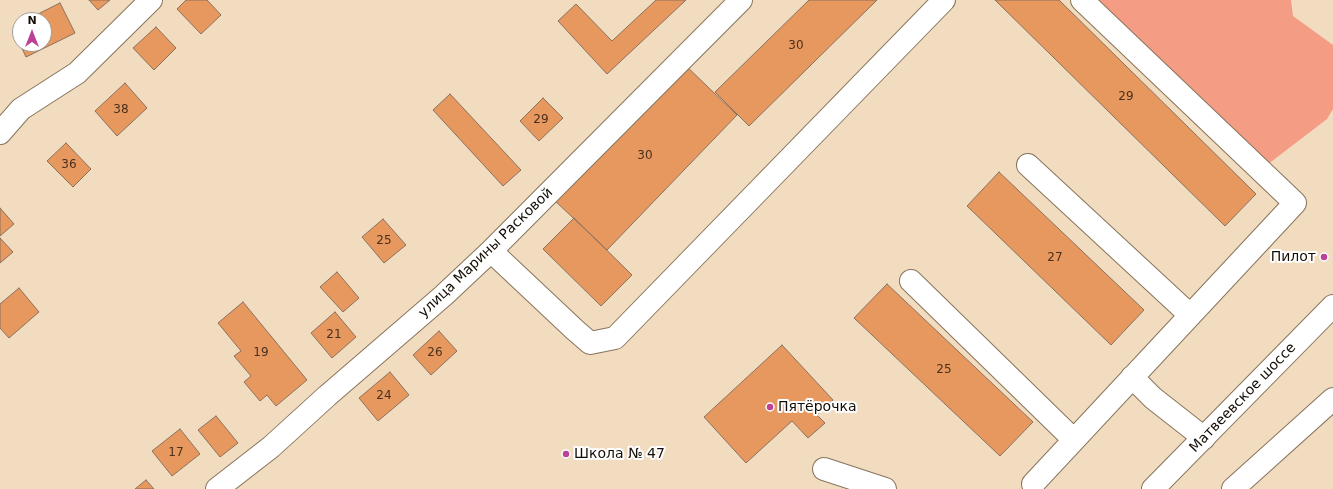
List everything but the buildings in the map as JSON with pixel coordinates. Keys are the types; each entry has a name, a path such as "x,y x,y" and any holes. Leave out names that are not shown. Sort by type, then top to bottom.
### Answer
{"street":[{"path":"0,133 21,109 77,73 151,0"},
{"name":"улица Марины Расковой","path":"217,489 270,447 418,318 491,250 740,0"},
{"path":"491,250 575,330 590,342 615,338 944,0"},
{"path":"1033,484 1295,203 1082,0"},
{"path":"1028,165 1190,315"},
{"path":"911,281 1074,440"},
{"name":"Матвеевское шоссе","path":"1153,489 1333,306"},
{"path":"1132,377 1153,398 1204,438"},
{"path":"1234,489 1333,399"},
{"path":"824,469 885,489"}],"shaded area":[{"path":"1090,0 1291,0 1293,16 1333,45 1333,109 1327,119 1263,168"}],"place":[{"name":"Пилот","path":"1324,257"},
{"name":"Пятёрочка","path":"770,407"},
{"name":"Школа № 47","path":"566,454"}]}
